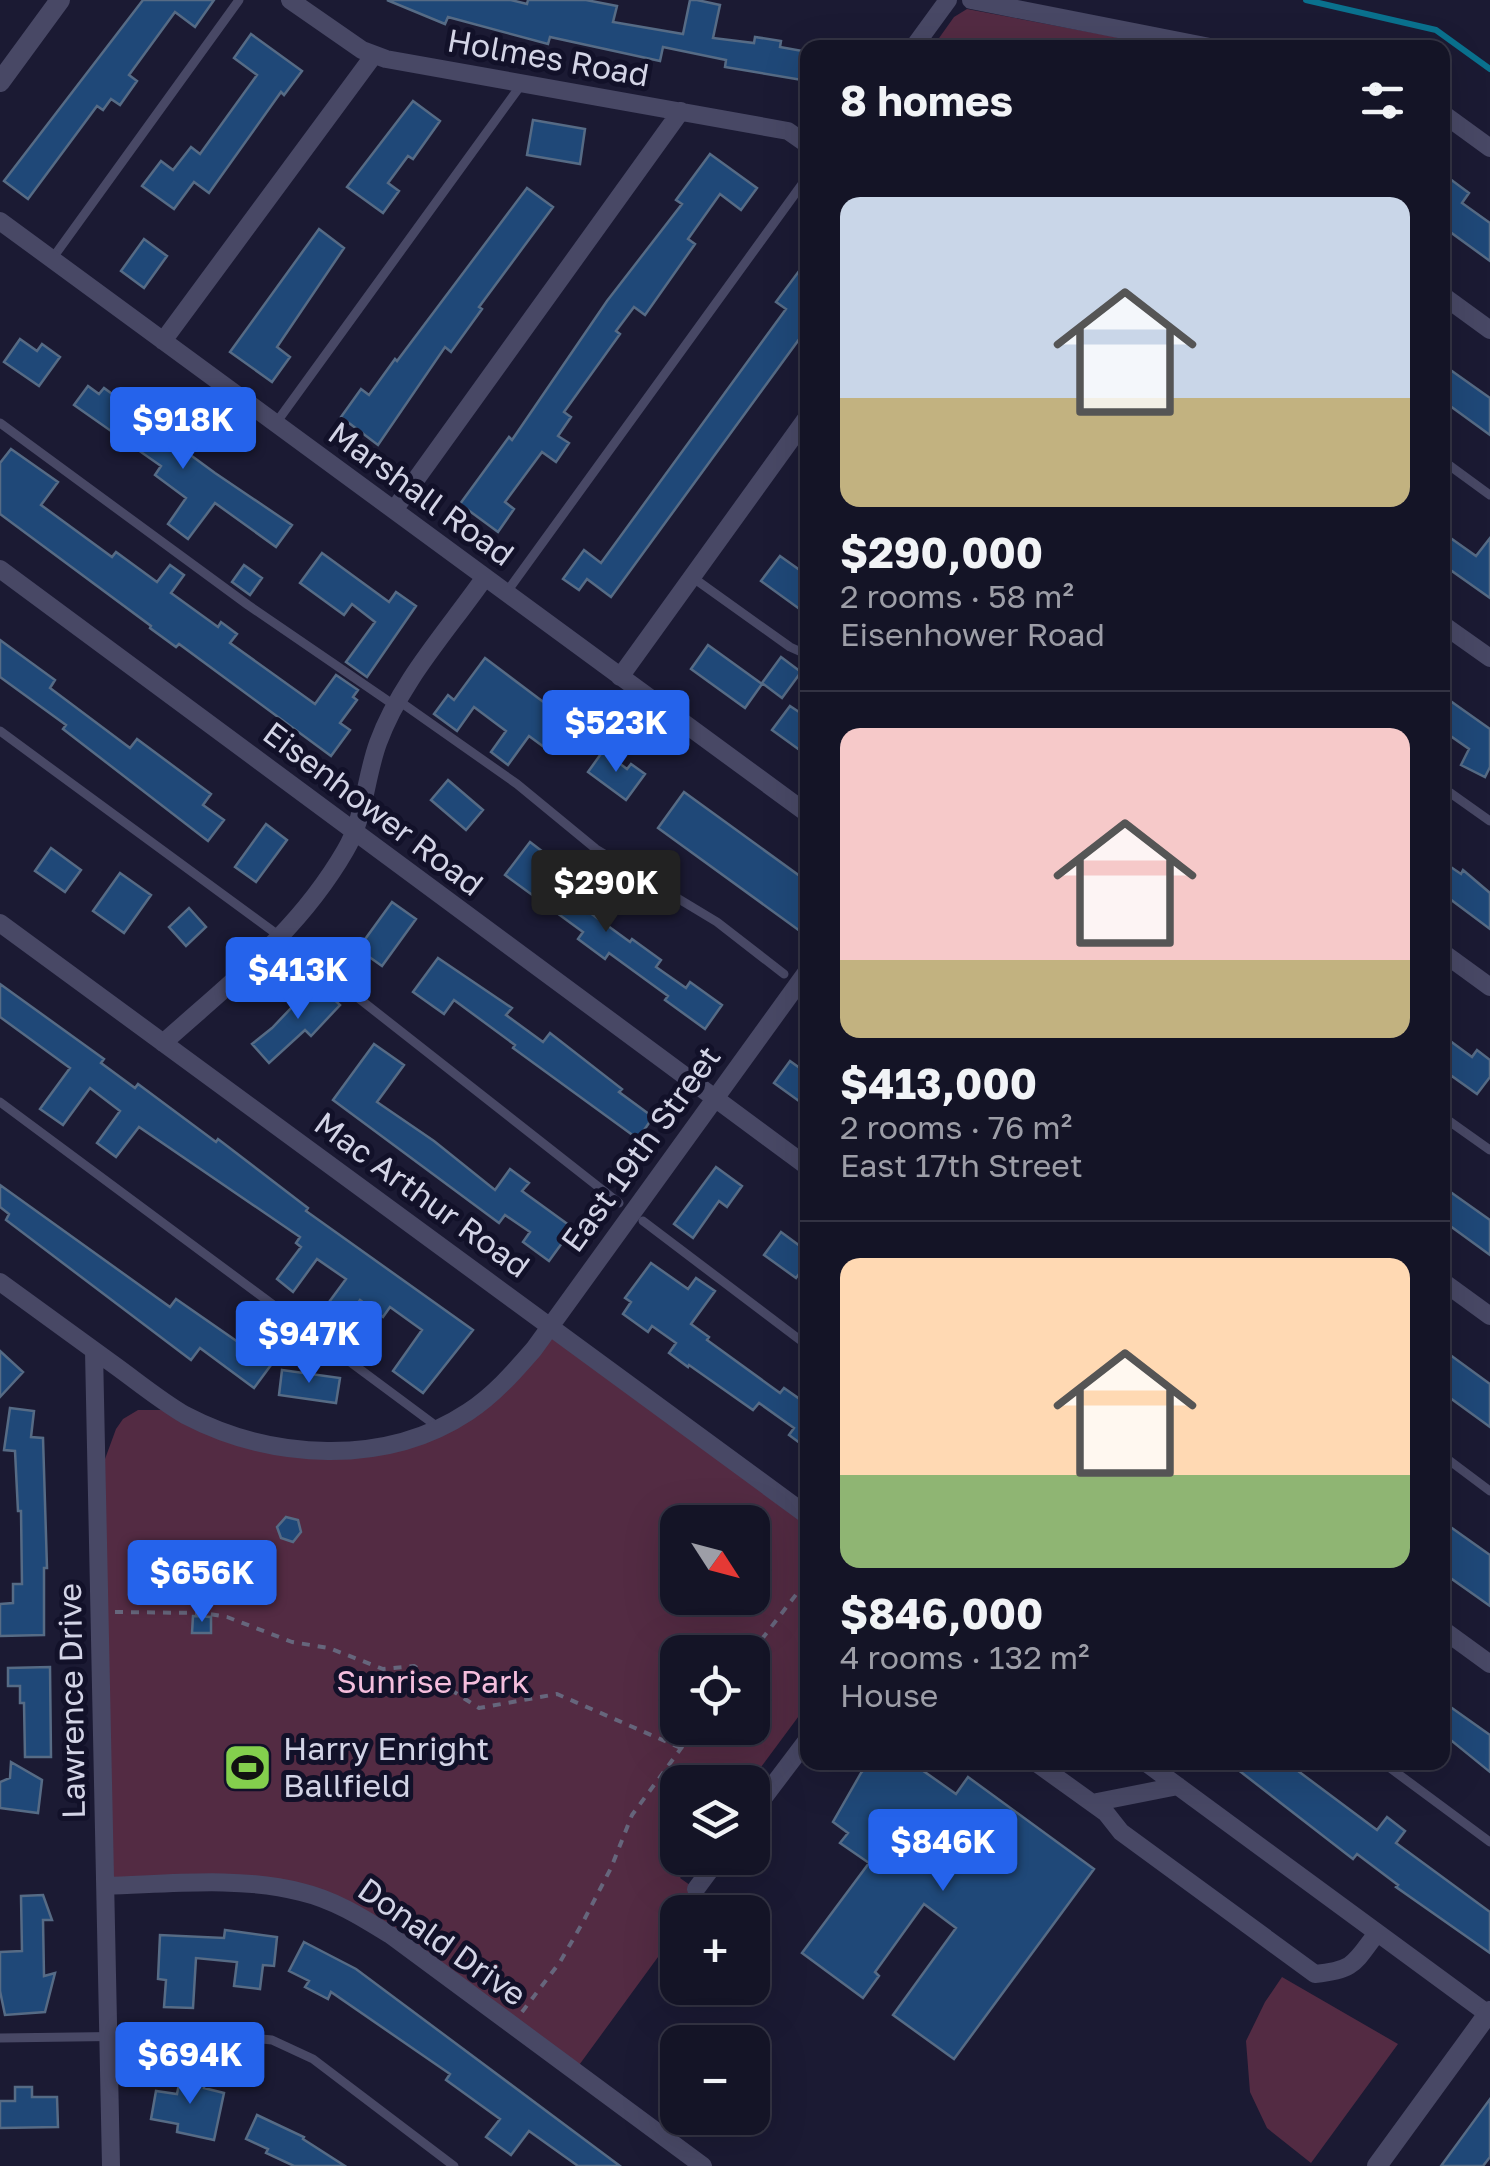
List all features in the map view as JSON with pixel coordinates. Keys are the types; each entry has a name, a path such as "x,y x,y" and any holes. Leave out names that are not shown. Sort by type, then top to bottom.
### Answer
{"street":[{"path":"0,82 60,0"},
{"name":"Holmes Road","path":"290,0 374,55 788,131 800,139"},
{"path":"919,40 948,0"},
{"path":"971,0 1174,40"},
{"path":"163,341 374,55"},
{"path":"394,510 681,111"},
{"path":"1450,119 1490,148"},
{"name":"Marshall Road","path":"0,221 800,808"},
{"path":"1450,301 1490,330"},
{"path":"620,677 800,427"},
{"name":"Eisenhower Road","path":"0,569 800,1160"},
{"path":"163,1043 282,938 321,888 362,814 376,745 396,702 485,577"},
{"path":"1450,630 1490,658"},
{"name":"Mac Arthur Road","path":"0,924 800,1510"},
{"path":"1450,958 1490,987"},
{"name":"East 19th Street","path":"94,1351 184,1414 251,1440 291,1449 374,1448 439,1428 489,1396 513,1374 800,981"},
{"path":"0,1282 94,1351"},
{"path":"1450,1287 1490,1316"},
{"name":"Lawrence Drive","path":"94,1351 110,2166"},
{"path":"1450,1636 1490,1664"},
{"path":"770,1789 800,1750"},
{"path":"1046,1770 1106,1813 1121,1832 1315,1974 1350,1967 1377,1933"},
{"path":"1156,1770 1377,1933 1487,2022 1377,2166"},
{"path":"1092,1803 1178,1786"},
{"path":"696,1889 707,1875"},
{"name":"Donald Drive","path":"106,1886 249,1885 302,1892 360,1916 703,2166"}],"lane":[{"path":"52,260 240,0"},
{"path":"276,424 521,85"},
{"path":"506,593 800,187"},
{"path":"0,423 248,606 526,791 596,850 717,922 784,974"},
{"path":"1450,466 1490,495"},
{"path":"692,577 800,651"},
{"path":"0,731 282,938 619,1203"},
{"path":"1450,792 1490,821"},
{"path":"0,1102 439,1428"},
{"path":"1450,1122 1490,1150"},
{"path":"643,1221 800,1340"},
{"path":"1450,1462 1490,1490"},
{"path":"1393,1770 1490,1842"},
{"path":"0,2038 235,2035 272,2040 292,2047 332,2072 454,2166"}],"path":[{"path":"765,1635 800,1589"},
{"path":"100,1614 188,1612 227,1617 292,1642 329,1648 383,1670 414,1666 479,1708 557,1694 680,1748"},
{"path":"510,2026 560,1962 611,1868 632,1815 682,1745"}],"green space":[{"path":"967,9 1132,40 938,40 954,17"},
{"name":"Sunrise Park","path":"550,1325 800,1511 800,1714 763,1765 660,1765 660,1875 682,1875 680,1878 704,1895 660,1895 660,1954 574,2072 392,1936 301,1892 106,1886 105,1459 116,1429 138,1410 161,1410 251,1440 375,1448 467,1413"},
{"path":"1282,1977 1398,2044 1311,2163 1267,2128 1250,2092 1246,2041"}],"building":[{"path":"143,0 214,0 195,27 175,12 129,75 137,81 120,105 111,99 103,110 97,106 28,199 4,181"},
{"path":"387,0 511,0 527,4 528,0 586,0 617,6 613,22 683,34 690,0 697,0 720,5 713,38 754,43 755,37 781,41 780,47 800,51 800,80 725,67 726,60 663,47 660,61 550,37 548,44 448,17 445,24"},
{"path":"251,34 302,71 284,95 281,92 209,193 194,182 174,209 142,186 161,161 173,170 191,147 200,154 257,75 234,58"},
{"path":"413,101 440,121 413,159 408,156 388,183 399,191 383,213 347,187"},
{"path":"533,120 585,129 580,164 527,155"},
{"path":"710,154 757,188 741,210 720,194 688,239 695,244 645,315 634,307 616,331 620,334 564,412 571,417 558,436 569,443 556,462 542,452 505,502 514,509 498,532 460,504 509,437 512,440 607,301 682,204 676,200"},
{"path":"1450,179 1469,193 1462,203 1490,223 1490,261 1450,232"},
{"path":"527,188 553,207 451,352 445,347 378,445 341,417 361,389 369,395 397,361"},
{"path":"319,229 344,248 277,347 290,357 272,382 230,352"},
{"path":"144,239 167,256 144,288 121,271"},
{"path":"800,270 800,338 611,597 587,579 579,590 563,579 584,550 601,563 786,309 776,302"},
{"path":"20,339 37,351 42,344 60,357 39,386 4,362"},
{"path":"1450,370 1490,398 1490,435 1450,406"},
{"path":"88,386 99,394 104,388 215,473 292,525 276,547 215,503 188,539 168,524 186,498 155,475 161,466 74,405"},
{"path":"11,449 58,482 41,505 112,557 116,552 157,582 170,565 184,575 171,593 218,627 221,622 237,634 230,643 315,704 336,675 358,690 353,697 357,700 340,723 350,730 331,756 179,644 176,647 150,628 0,514 0,463"},
{"path":"1450,538 1476,556 1490,538 1490,598 1450,570"},
{"path":"322,553 389,602 396,592 416,606 367,677 346,662 375,622 352,604 344,615 300,583"},
{"path":"780,556 800,570 800,609 761,581"},
{"path":"244,565 262,578 250,595 232,582"},
{"path":"0,640 55,680 50,688 130,748 137,739 211,794 203,805 224,820 208,841 63,729 66,725 0,677"},
{"path":"708,645 762,684 745,708 691,669"},
{"path":"781,657 800,671 782,698 762,683"},
{"path":"485,658 546,704 554,692 578,710 548,750 529,736 508,765 491,752 506,731 474,707 457,731 434,714 448,695 454,700"},
{"path":"1450,701 1490,729 1490,767 1485,777 1461,765 1469,749 1450,736"},
{"path":"790,706 800,713 800,750 772,730"},
{"path":"603,751 627,769 631,764 645,774 626,800 588,772"},
{"path":"448,780 483,810 466,830 431,800"},
{"path":"684,792 800,876 800,931 658,828"},
{"path":"266,824 287,840 256,882 235,867"},
{"path":"530,842 551,858 545,867 588,899 582,907 661,960 656,967 686,988 690,982 722,1005 705,1029 609,953 605,959 578,939 583,932 505,875"},
{"path":"51,848 81,870 65,892 35,871"},
{"path":"1450,866 1461,874 1463,870 1490,893 1490,929 1450,899"},
{"path":"120,873 151,895 124,933 93,911"},
{"path":"392,902 416,919 382,966 358,949"},
{"path":"189,908 206,927 186,946 169,927"},
{"path":"438,958 512,1008 506,1015 543,1042 550,1033 653,1117 638,1139 454,1000 444,1014 413,992"},
{"path":"316,982 340,1005 311,1036 305,1030 269,1063 252,1044"},
{"path":"0,984 104,1059 101,1063 135,1088 138,1084 216,1142 218,1139 308,1208 306,1211 473,1330 423,1393 393,1371 422,1330 390,1307 383,1317 360,1300 340,1327 321,1313 346,1279 317,1259 293,1292 277,1279 301,1247 296,1243 300,1237 139,1127 116,1157 97,1143 120,1111 90,1088 63,1125 40,1109 70,1068 0,1017"},
{"path":"1450,1041 1472,1057 1477,1050 1490,1060 1490,1077 1477,1094 1450,1075"},
{"path":"374,1044 404,1065 377,1102 495,1190 510,1169 529,1183 522,1191 573,1228 549,1261 523,1242 530,1232 505,1215 499,1223 333,1100"},
{"path":"790,1061 800,1068 800,1100 799,1101 774,1083"},
{"path":"716,1167 742,1186 727,1207 719,1201 693,1238 674,1224"},
{"path":"0,1185 170,1307 176,1299 271,1365 254,1388 200,1348 191,1360 6,1220 9,1214 0,1207"},
{"path":"1450,1192 1490,1220 1490,1255 1450,1226"},
{"path":"781,1232 800,1246 800,1273 796,1278 764,1255"},
{"path":"651,1263 688,1289 696,1278 715,1291 691,1324 780,1393 784,1388 800,1399 800,1443 789,1435 794,1428 759,1403 753,1410 669,1353 676,1343 652,1326 648,1332 623,1314 631,1302 625,1298"},
{"path":"0,1351 23,1372 0,1397"},
{"path":"1450,1355 1490,1384 1490,1427 1450,1398"},
{"path":"282,1370 340,1378 336,1403 279,1395"},
{"path":"10,1408 34,1411 31,1437 43,1438 47,1568 44,1635 0,1636 0,1604 13,1603 13,1584 22,1584 15,1451 4,1450"},
{"path":"286,1517 298,1520 301,1532 293,1542 281,1538 277,1527"},
{"path":"1450,1527 1490,1555 1490,1606 1450,1578"},
{"path":"193,1616 211,1617 211,1633 192,1633"},
{"path":"50,1667 51,1757 25,1757 24,1703 20,1703 20,1686 8,1686 8,1668"},
{"path":"1450,1707 1490,1735 1490,1772 1450,1740"},
{"path":"11,1762 42,1780 38,1813 0,1808 0,1782 10,1778"},
{"path":"922,1770 956,1794 968,1777 1094,1869 954,2059 893,2015 956,1928 924,1904 875,1972 879,1976 863,1998 802,1953 869,1863 840,1843 848,1833 833,1822 861,1773"},
{"path":"1238,1770 1297,1770 1377,1830 1387,1817 1405,1831 1396,1843 1490,1912 1490,1953 1396,1887 1357,1854 1353,1859"},
{"path":"43,1895 52,1920 43,1920 44,1976 55,1973 45,2012 5,2015 0,1991 0,1952 22,1951 21,1896"},
{"path":"225,1930 277,1937 274,1966 263,1965 260,1989 234,1986 237,1962 196,1958 193,2008 164,2007 166,1980 158,1979 160,1935 224,1938"},
{"path":"304,1942 356,1969 620,2166 578,2166 529,2131 511,2155 486,2137 500,2119 446,2080 450,2074 331,1992 328,1999 305,1987 309,1981 289,1971"},
{"path":"182,2070 206,2075 204,2088 224,2093 214,2140 177,2132 178,2124 151,2119 156,2091 177,2094"},
{"path":"15,2087 32,2087 32,2097 57,2097 58,2127 0,2128 0,2101 15,2101"},
{"path":"1490,2099 1490,2157 1483,2166 1441,2166"},
{"path":"257,2115 304,2137 345,2166 294,2166 266,2153 268,2149 246,2139"}],"waterway":[{"path":"1306,0 1436,30 1450,40"},
{"path":"1450,40 1490,69"}],"place":[{"name":"Harry Enright Ballfield","path":"248,1767"}]}
